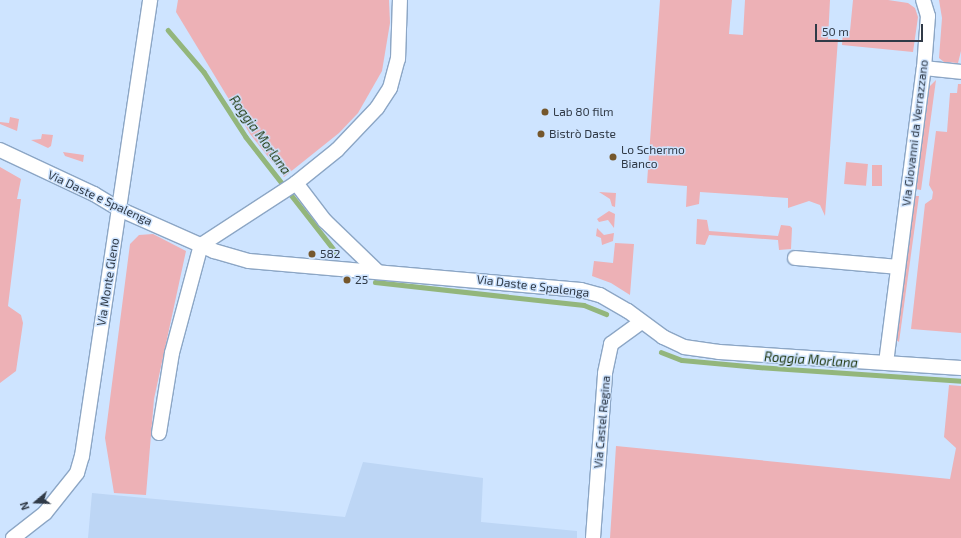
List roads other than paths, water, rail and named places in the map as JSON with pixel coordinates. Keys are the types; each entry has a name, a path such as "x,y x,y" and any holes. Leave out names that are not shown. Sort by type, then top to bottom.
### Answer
{"street":[{"name":"Via Monte Gleno","path":"13,538 45,513 77,472 82,456 150,0"},
{"path":"159,433 172,353 201,245 292,186 338,150 377,108 390,88 398,59 400,0"},
{"name":"Via Giovanni da Verrazzano","path":"886,363 924,68 928,16 923,0"},
{"path":"924,68 961,72"},
{"name":"Via Daste e Spalenga","path":"0,150 94,194 119,209 201,245 249,261 346,271 377,272 581,290 600,295 628,311 641,322 684,348 719,352 961,368"},
{"path":"292,186 377,272"},
{"path":"795,258 898,267"},
{"name":"Via Castel Regina","path":"593,538 606,374 611,344 641,322"}],"waterway":[{"name":"Roggia Morlana","path":"168,30 204,72 246,137 336,252"},
{"name":"Roggia Morlana","path":"375,282 584,305 606,314"},
{"name":"Roggia Morlana","path":"661,352 682,360 758,367 961,381"}],"place":[{"name":"Lab 80 film","path":"545,112"},
{"name":"Bistrò Daste","path":"541,134"},
{"name":"Lo Schermo Bianco","path":"613,157"},
{"name":"582","path":"312,254"},
{"name":"25","path":"347,280"}]}
